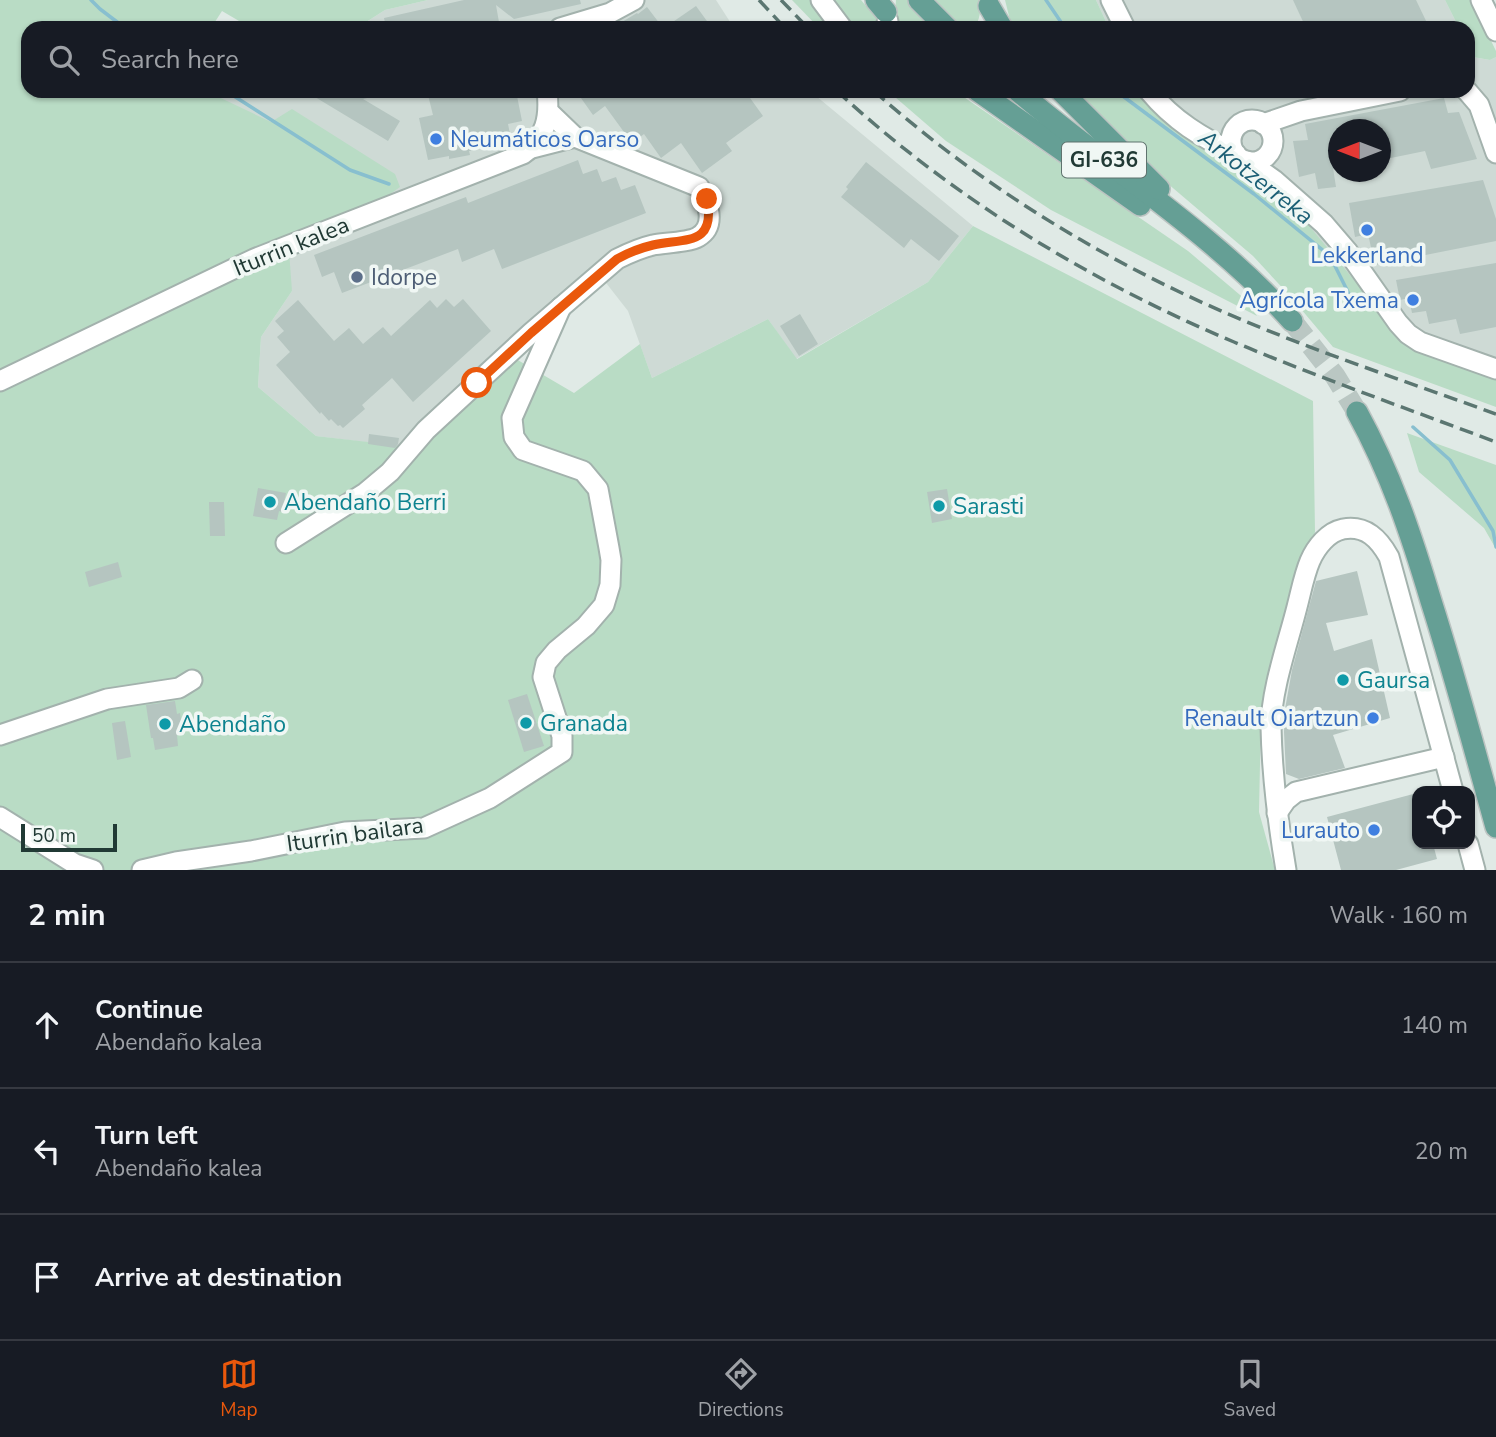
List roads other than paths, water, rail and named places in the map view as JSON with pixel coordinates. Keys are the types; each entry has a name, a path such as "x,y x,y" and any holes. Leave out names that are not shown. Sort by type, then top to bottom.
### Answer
{"main road":[{"path":"919,0 940,21"},
{"path":"989,3 998,21"},
{"path":"988,98 1216,258 1235,264"},
{"name":"GI-636","path":"1026,98 1235,264 1272,298 1292,321"},
{"path":"1068,98 1153,182 1192,228"},
{"path":"1357,412 1382,461 1406,522 1446,647 1496,827"}],"street":[{"path":"583,21 610,13 634,0"},
{"path":"821,0 837,21"},
{"path":"1481,0 1496,31"},
{"path":"988,21 989,3"},
{"path":"531,148 544,130 549,112 548,98"},
{"path":"1155,98 1191,130 1241,157 1274,180 1324,224 1408,334 1420,342 1496,369"},
{"path":"1164,98 1199,126 1218,131 1236,128 1247,121 1254,120 1263,124 1272,137 1270,151 1261,160 1241,157 1232,148 1231,141 1236,128"},
{"path":"1263,124 1301,111 1365,98"},
{"path":"1473,98 1479,105 1496,153"},
{"path":"286,543 330,516 390,472 426,430 617,259 650,246 697,238 707,228 710,214 707,199 699,187 575,137 549,112"},
{"name":"Iturrin kalea","path":"0,381 254,259 523,154 531,148 575,137"},
{"name":"Iturrin bailara","path":"142,870 345,832 424,828 490,798 562,752 562,736 543,677 545,663 586,626 604,605 610,585 611,559 598,489 583,471 523,450 514,437 512,418 561,307"},
{"path":"1286,870 1277,813 1271,724 1278,679 1310,561 1323,541 1336,531 1349,528 1373,535 1390,557 1452,786"},
{"path":"0,735 107,699 179,688 192,680"},
{"path":"1277,813 1296,792 1444,757"},
{"path":"0,817 75,864 93,870"},
{"path":"1469,849 1475,870"}],"waterway":[{"name":"Arkotzerreka","path":"91,0 116,21"},
{"name":"Arkotzerreka","path":"1046,0 1060,21"},
{"name":"Arkotzerreka","path":"237,98 350,170 389,184"},
{"name":"Arkotzerreka","path":"1125,98 1254,194 1330,256 1355,306"},
{"name":"Arkotzerreka","path":"1413,427 1450,460 1493,531 1496,547"}],"tunnel":[{"path":"1292,321 1335,376 1357,412"}],"railway":[{"path":"759,0 778,21"},
{"path":"781,0 801,21"},
{"path":"845,98 881,130 975,201 1075,264 1127,292 1234,342 1496,442"},
{"path":"882,98 959,160 1004,192 1098,250 1147,276 1247,322 1496,414"}],"place":[{"name":"Neumáticos Oarso","path":"436,139"},
{"name":"Lekkerland","path":"1367,230"},
{"name":"Idorpe","path":"357,277"},
{"name":"Agrícola Txema","path":"1413,300"},
{"name":"Abendaño Berri","path":"270,502"},
{"name":"Sarasti","path":"939,506"},
{"name":"Gaursa","path":"1343,680"},
{"name":"Renault Oiartzun","path":"1373,718"},
{"name":"Granada","path":"526,723"},
{"name":"Abendaño","path":"165,724"},
{"name":"Lurauto","path":"1374,830"}]}
